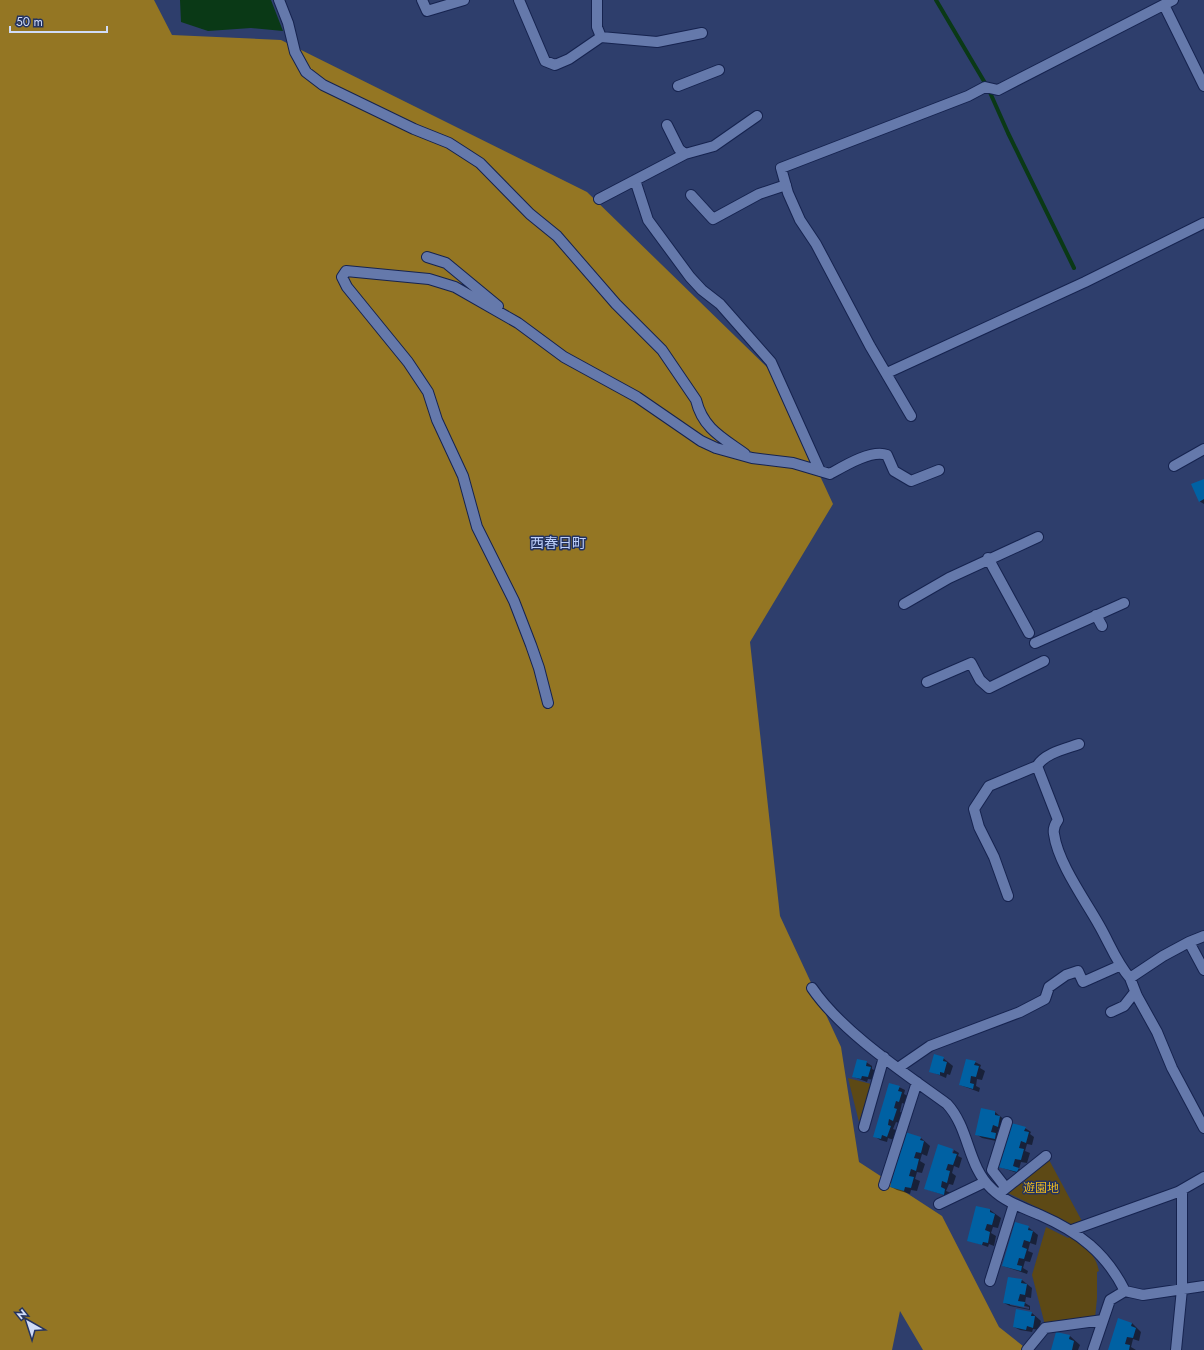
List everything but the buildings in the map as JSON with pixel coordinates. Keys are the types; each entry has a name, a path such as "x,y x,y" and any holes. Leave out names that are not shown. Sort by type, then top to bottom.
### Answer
{"street":[{"path":"279,0 288,23 295,52 306,72 324,86 414,129 449,143 480,163 530,214 557,236 616,304 662,350 696,400 698,409 708,427 752,458"},
{"path":"422,0 427,11 464,0"},
{"path":"519,0 545,61 555,65 601,38 657,42 702,33"},
{"path":"597,0 597,27 601,38"},
{"path":"911,416 816,244 800,220 786,185 782,168 968,96 985,87 998,90 1169,2 1204,86"},
{"path":"678,86 719,70"},
{"path":"599,199 685,154 714,146 757,116"},
{"path":"667,125 679,149 685,154"},
{"path":"635,180 648,220 690,277 702,290 720,304 770,362 820,471"},
{"path":"690,195 714,220 759,194 786,185"},
{"path":"887,373 1085,282 1204,223"},
{"path":"427,256 446,263 516,322 564,357 636,397 701,441 716,448 752,458 793,463 830,474 855,461 881,452 887,455 894,471 911,481 938,470"},
{"path":"516,322 455,287 429,280 346,271 342,277 347,286 408,362 428,392 437,420 463,476 477,527 514,602 531,645 539,668 548,703"},
{"path":"1174,466 1204,449"},
{"path":"904,604 948,578 988,558 1038,537"},
{"path":"988,558 1029,633"},
{"path":"1034,643 1124,603"},
{"path":"1096,615 1102,626"},
{"path":"927,682 971,663 980,680 989,688 1044,661"},
{"path":"1008,896 994,858 979,827 974,809 989,786 1037,766 1041,760 1051,754 1079,744"},
{"path":"1037,766 1058,820 1054,827 1054,833 1059,850 1080,894 1100,926 1119,966 1130,978 1135,992 1157,1032 1172,1068 1204,1128"},
{"path":"1130,978 1163,956 1204,936"},
{"path":"1189,942 1204,970"},
{"path":"898,1068 930,1046 1020,1012 1045,999 1049,987 1066,975 1078,971 1083,982 1119,966"},
{"path":"812,988 831,1013 884,1058 947,1104 958,1118 973,1162 984,1182 1002,1191"},
{"path":"1111,1012 1124,1006 1135,992"},
{"path":"864,1127 884,1058"},
{"path":"884,1185 917,1082"},
{"path":"1007,1122 992,1170 1002,1191 1014,1204 1072,1230 1095,1249 1118,1276 1125,1291"},
{"path":"1002,1191 1046,1156"},
{"path":"1072,1230 1182,1190 1204,1177"},
{"path":"939,1204 984,1182"},
{"path":"1176,1350 1182,1289 1182,1190"},
{"path":"990,1281 1014,1204"},
{"path":"1092,1350 1110,1300 1125,1291 1143,1295 1204,1286"},
{"path":"1027,1350 1045,1328 1103,1320"}],"green space":[{"path":"848,1078 871,1084 859,1122"},
{"name":"遊園地","path":"1048,1158 1083,1223 1075,1226 1006,1192"},
{"path":"1046,1227 1068,1238 1071,1236 1089,1251 1095,1260 1099,1271 1097,1272 1095,1318 1045,1325 1032,1275"}],"shaded area":[{"path":"0,0 154,0 172,35 281,40 587,192 772,372 833,504 750,642 780,916 841,1047 859,1162 942,1216 999,1327 1028,1350 923,1350 900,1311 892,1350 0,1350"},
{"path":"180,0 271,0 283,31 251,28 208,31 181,22"}],"waterway":[{"path":"936,0 988,88 1008,133 1074,268"}],"district":[{"name":"西春日町","path":"558,543"}]}
